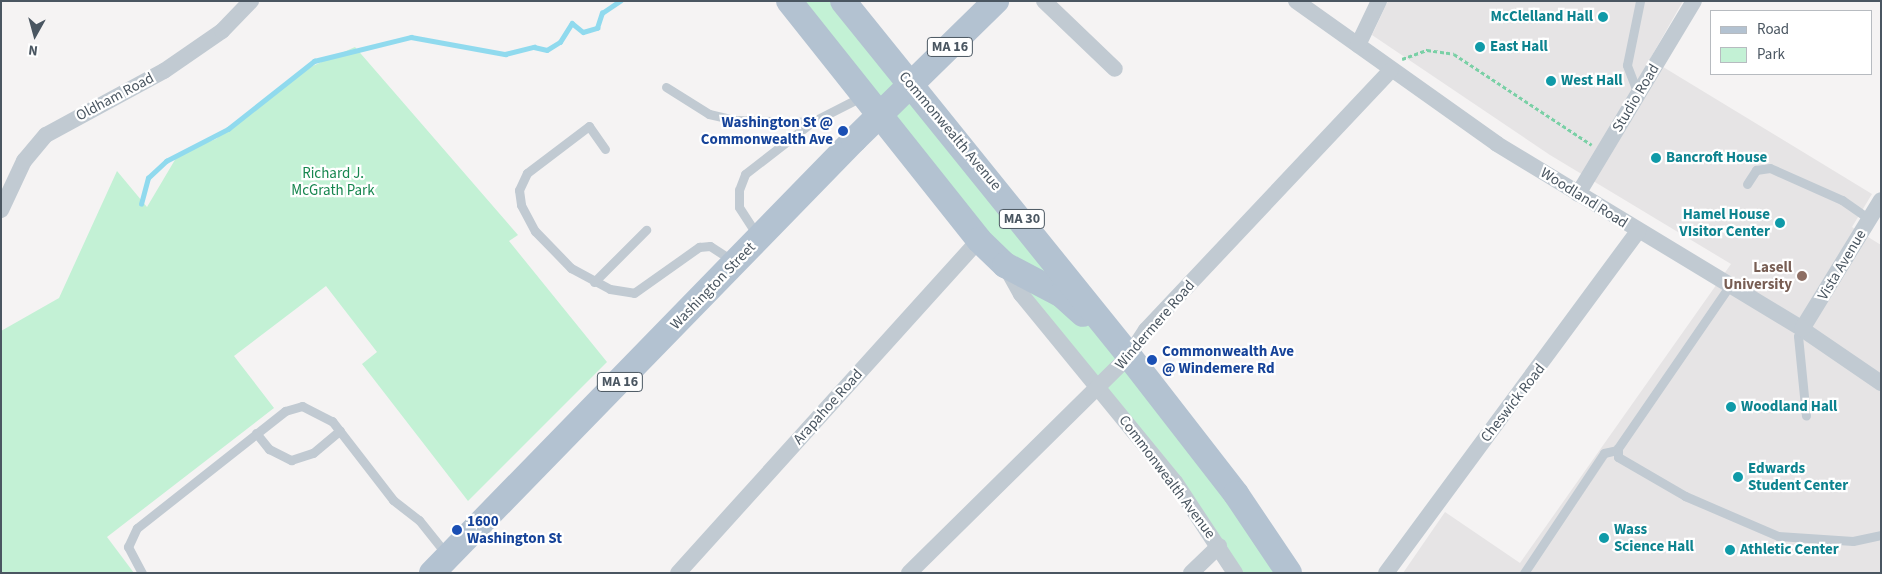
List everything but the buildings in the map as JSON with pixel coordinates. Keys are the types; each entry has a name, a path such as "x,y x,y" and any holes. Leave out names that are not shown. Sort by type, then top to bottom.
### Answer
{"main road":[{"name":"Commonwealth Avenue","path":"789,1 979,240 1005,265 1062,295 1129,356"},
{"name":"Commonwealth Avenue","path":"843,1 1129,356 1236,494 1289,573"},
{"name":"Washington Street","path":"445,567 759,237 996,1"}],"street":[{"name":"Oldham Road","path":"1,210 24,161 46,135 164,71 222,31 251,1"},
{"path":"1044,1 1115,69"},
{"name":"Woodland Road","path":"1296,1 1497,144 1728,288 1802,329 1881,383"},
{"path":"1358,45 1380,1"},
{"name":"Studio Road","path":"1578,194 1694,1"},
{"name":"Windermere Road","path":"909,573 1100,387 1129,356 1146,330 1391,70"},
{"name":"Vista Avenue","path":"1802,329 1881,200"},
{"name":"Cheswick Road","path":"1386,573 1638,231"},
{"name":"Arapahoe Road","path":"678,573 979,240"},
{"name":"Commonwealth Avenue","path":"1005,265 1021,294 1100,387 1219,546 1235,573"},
{"path":"1191,573 1219,546"}],"lane":[{"path":"1638,94 1627,65 1640,1"},
{"path":"666,87 708,114 735,120 812,122"},
{"path":"759,237 739,208 739,190 746,174 812,122 865,95"},
{"path":"605,149 589,126 526,173 519,190 521,205 535,231 571,268 594,282 634,293 698,247 710,246 735,262"},
{"path":"1746,184 1756,170 1770,168 1842,200 1870,219"},
{"path":"594,282 646,230"},
{"path":"1524,573 1604,453 1617,450 1728,288"},
{"path":"1802,329 1798,336 1806,416"},
{"path":"142,573 128,546 137,528 285,411 302,406 323,413 340,430 394,500 419,520 445,567"},
{"path":"256,433 269,449 291,460 313,453 340,430"},
{"path":"1617,450 1619,459 1662,485 1765,532 1812,540 1881,535"}],"path":[{"path":"1391,70 1416,52 1454,54 1604,152"}],"shaded area":[{"name":"Lasell University","path":"1388,1 1683,1 1650,59 1872,194 1852,227 1881,245 1881,573 1403,573 1445,512 1520,563 1731,264 1550,155 1372,35"}],"green space":[{"path":"786,1 843,1 1289,573 1235,573 1219,546"},
{"name":"Richard J. McGrath Park","path":"355,47 518,235 509,241 607,362 468,501 362,364 377,352 326,286 234,356 274,408 107,537 134,573 1,573 1,331 59,298 117,171 147,207 179,153 216,139 297,73"}],"waterway":[{"path":"141,204 148,178 166,161 228,129 314,61 411,37 505,54 534,47 547,50 560,42 572,23 583,32 597,28 602,13 620,1"}],"place":[{"name":"McClelland Hall","path":"1603,17"},
{"name":"East Hall","path":"1480,47"},
{"name":"West Hall","path":"1551,81"},
{"name":"Washington St @ Commonwealth Ave","path":"843,131"},
{"name":"Bancroft House","path":"1656,158"},
{"name":"Hamel House VIsitor Center","path":"1780,223"},
{"name":"Lasell University","path":"1802,276"},
{"name":"Commonwealth Ave @ Windemere Rd","path":"1152,360"},
{"name":"Woodland Hall","path":"1731,407"},
{"name":"Edwards Student Center","path":"1738,477"},
{"name":"1600 Washington St","path":"457,530"},
{"name":"Wass Science Hall","path":"1604,538"},
{"name":"Athletic Center","path":"1730,550"}]}
